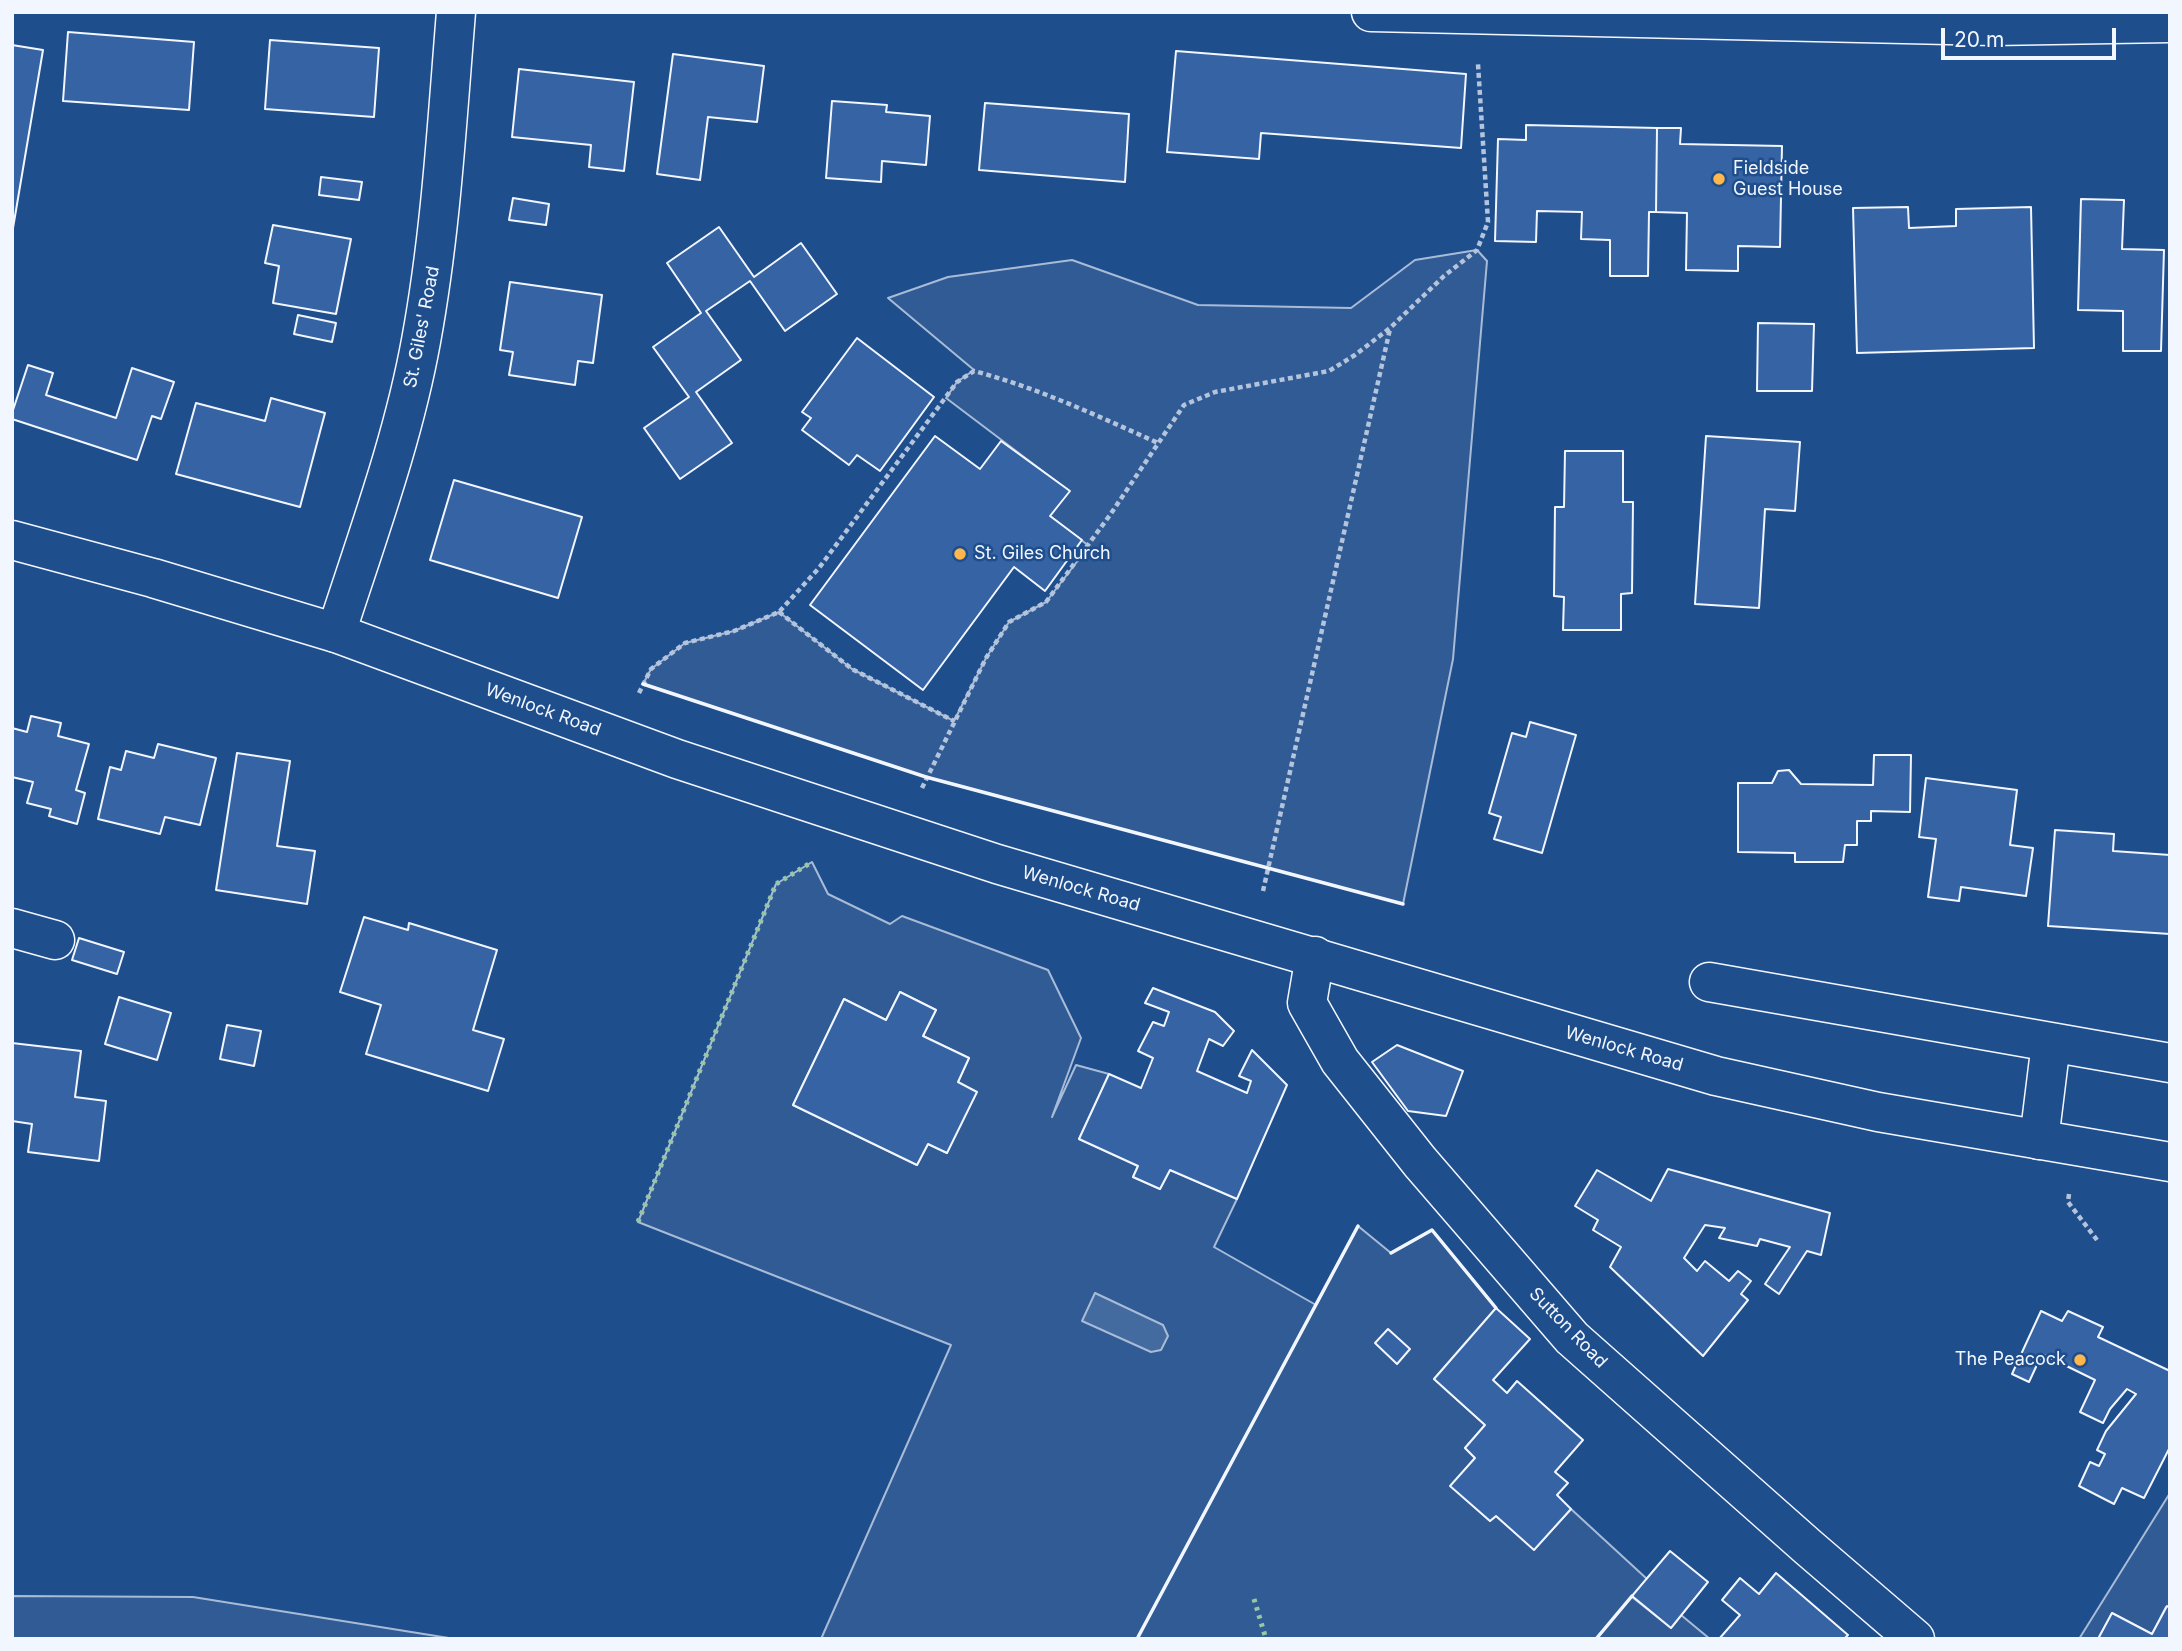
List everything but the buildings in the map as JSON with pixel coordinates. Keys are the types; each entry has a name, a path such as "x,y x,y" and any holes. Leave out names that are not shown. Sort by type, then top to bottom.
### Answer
{"main road":[{"name":"St. Giles' Road","path":"336,633 405,415 421,342 436,246 456,12"},
{"path":"1371,12 1993,26 2170,23"},
{"name":"Wenlock Road","path":"12,540 153,578 336,633 617,737 997,864 1716,1076 1878,1112 2170,1162"},
{"path":"12,929 55,940"},
{"name":"Sutton Road","path":"1315,956 1307,1003 1340,1061 1420,1163 1572,1338 1915,1639"},
{"path":"1709,982 2170,1063"},
{"path":"2039,1140 2051,1043"}],"path":[{"path":"901,833 986,658 1009,622 1046,602 1089,545 1184,405 1215,392 1329,371 1390,328 1444,276 1477,250 1488,222 1478,79 1478,15"},
{"path":"1252,940 1390,328"},
{"path":"617,737 652,669 685,643 734,631 779,612 819,568 957,383 974,371 1006,379 1073,405 1158,443"},
{"path":"779,612 852,669 954,721"}],"shaded area":[{"path":"1477,250 1487,261 1453,659 1403,904 926,777 643,684 651,669 685,643 734,631 779,612 852,669 954,721 986,658 1009,622 1046,602 1089,546 1050,516 1069,491 946,398 957,382 974,370 888,298 948,277 1072,260 1198,305 1351,308 1415,260"},
{"path":"812,862 828,894 890,924 902,916 1048,970 1081,1038 1052,1117 1076,1065 1109,1074 1079,1139 1138,1166 1133,1177 1160,1189 1170,1170 1237,1199 1214,1247 1316,1305 1358,1226 1391,1253 1432,1230 1496,1308 1434,1379 1485,1425 1465,1448 1475,1458 1451,1486 1490,1521 1496,1516 1534,1549 1571,1509 1647,1579 1632,1597 1671,1628 1681,1615 1710,1639 821,1639 951,1345 638,1222 776,884","holes":["900,992 936,1010 923,1036 969,1058 958,1082 947,1153 928,1144 917,1165 793,1105 844,999 886,1020"]},
{"path":"1095,1293 1163,1325 1168,1336 1161,1350 1151,1352 1082,1321"},
{"path":"2170,1493 2170,1608 2166,1607 2152,1634 2112,1613 2098,1639 2079,1639"},
{"path":"12,1596 193,1597 455,1639 12,1639"}],"hedge":[{"path":"638,1222 776,884 812,862"},
{"path":"1254,1599 1266,1639"}],"wall":[{"path":"643,684 926,777 1403,904"},
{"path":"1137,1639 1358,1226"},
{"path":"1391,1253 1432,1230 1496,1308"},
{"path":"1596,1639 1632,1596"}],"place":[{"name":"Fieldside Guest House","path":"1719,179"},
{"name":"St. Giles Church","path":"960,554"},
{"name":"The Peacock","path":"2080,1360"}]}
